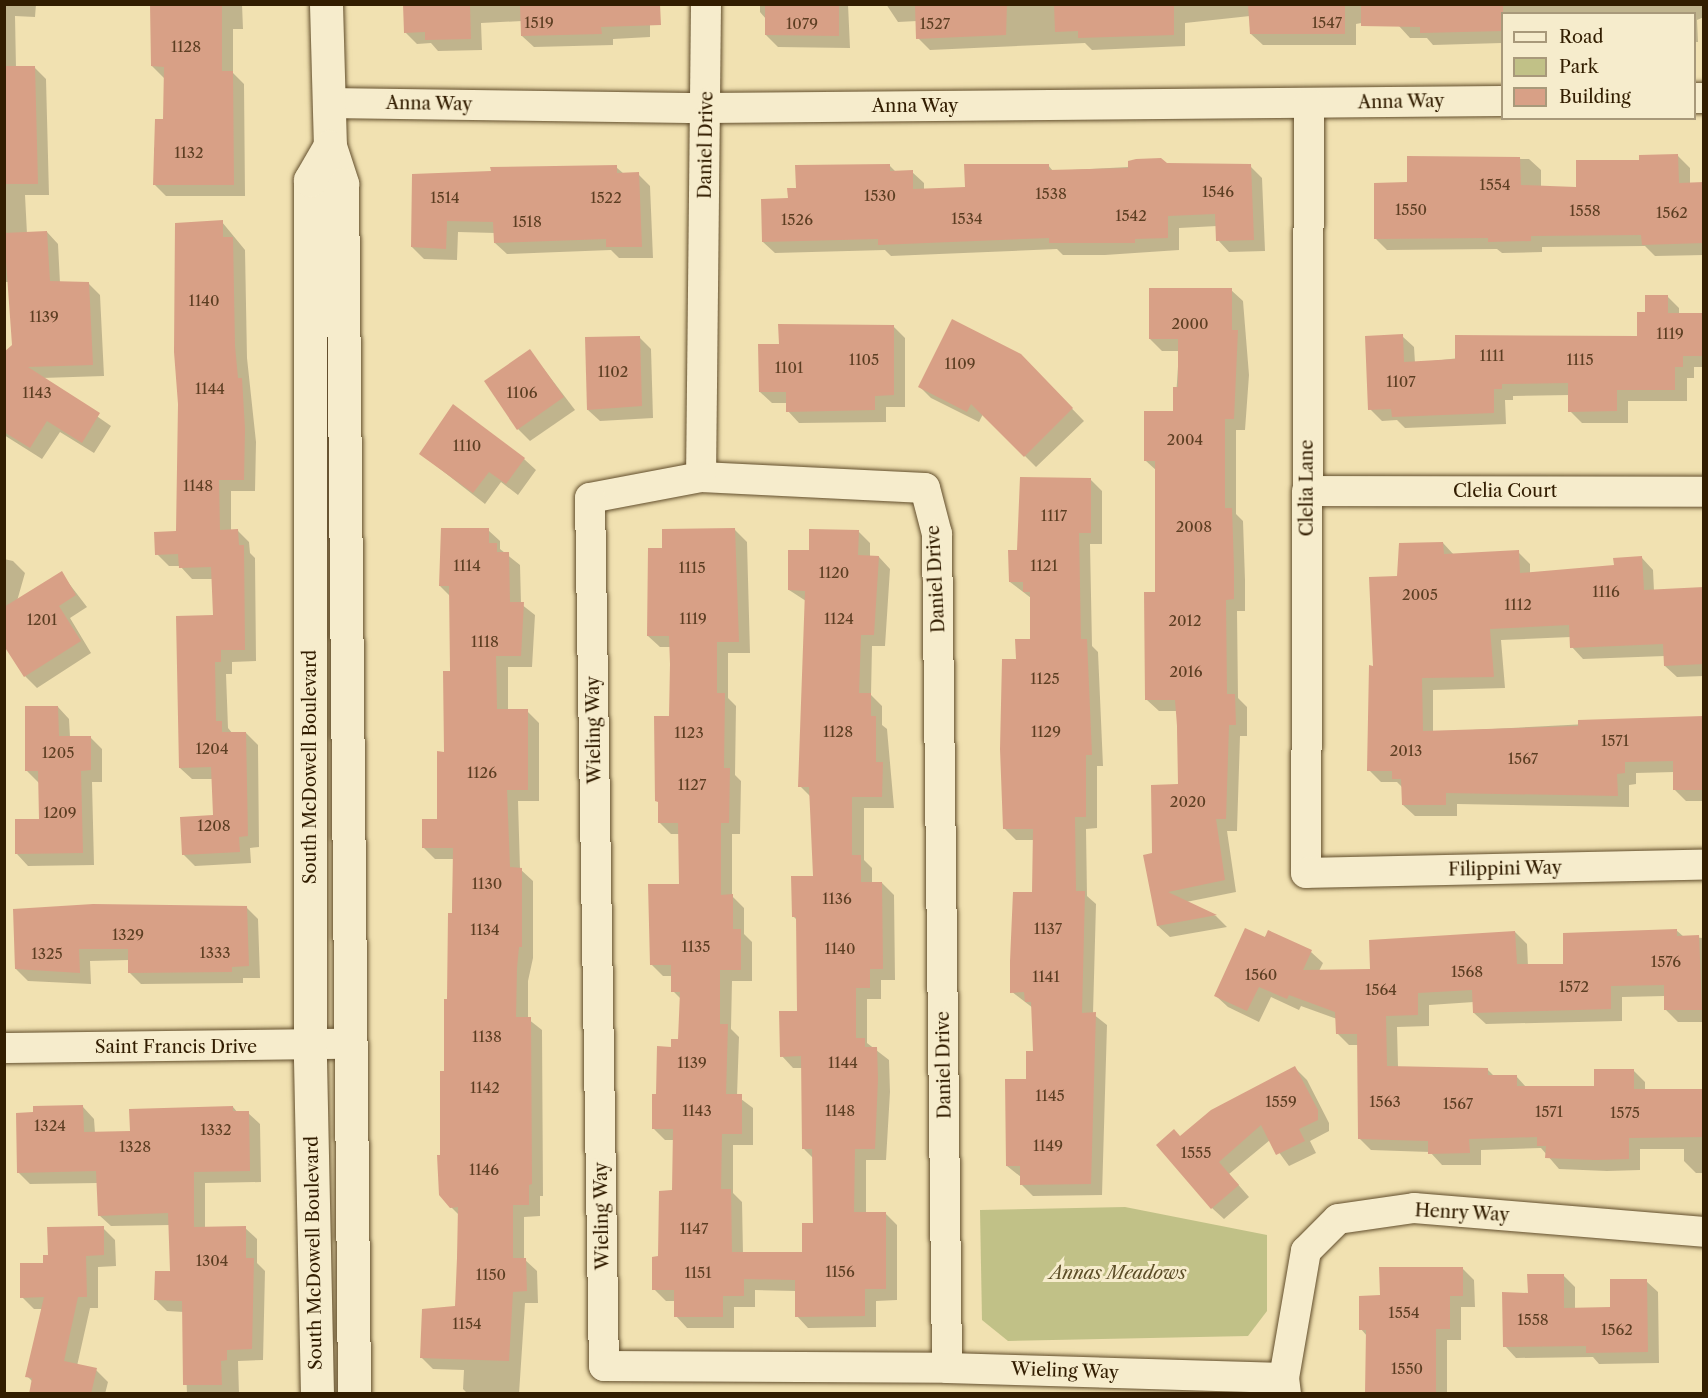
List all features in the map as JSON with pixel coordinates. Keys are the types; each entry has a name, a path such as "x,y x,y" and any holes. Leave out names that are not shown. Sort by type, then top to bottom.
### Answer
{"main road":[{"name":"South McDowell Boulevard","path":"326,4 330,146 342,184 348,1044 354,1394"},
{"name":"South McDowell Boulevard","path":"317,1394 310,1046 310,180 330,146"}],"street":[{"name":"Daniel Drive","path":"706,4 707,108 701,477 925,488 937,534 947,1368"},
{"name":"Anna Way","path":"328,103 707,108 1309,104 1501,100"},
{"name":"Clelia Lane","path":"1306,873 1309,104"},
{"name":"Wieling Way","path":"701,477 590,498 604,1366 947,1368 1285,1386"},
{"name":"Clelia Court","path":"1307,491 1704,492"},
{"name":"Filippini Way","path":"1306,873 1704,865"},
{"name":"Saint Francis Drive","path":"4,1048 348,1044"},
{"name":"Henry Way","path":"1285,1386 1306,1251 1338,1220 1414,1208 1704,1232"}],"green space":[{"name":"Annas Meadows","path":"1125,1207 1267,1235 1267,1311 1248,1336 1008,1341 982,1320 980,1210"}],"building":[{"path":"150,4 222,4 222,71 233,71 234,185 153,185 155,119 163,119 164,67 151,66"},
{"path":"403,4 470,4 471,39 425,40 425,32 404,33"},
{"path":"520,4 660,4 661,25 601,27 602,34 521,36"},
{"path":"765,4 839,4 839,36 765,35"},
{"path":"915,4 1007,4 1006,35 916,39"},
{"path":"1054,4 1174,4 1174,35 1078,38 1078,31 1055,32"},
{"path":"1248,4 1345,4 1345,34 1250,34"},
{"path":"1361,4 1503,4 1501,31 1420,33 1420,27 1361,26"},
{"path":"4,66 35,66 38,184 4,184"},
{"path":"1678,154 1679,183 1704,182 1704,243 1642,245 1641,235 1531,236 1531,241 1488,242 1488,238 1374,239 1374,183 1407,182 1407,156 1520,157 1521,185 1576,187 1576,160 1639,160 1639,155"},
{"path":"1161,158 1167,163 1251,164 1254,240 1216,241 1215,214 1168,216 1168,238 1135,239 1135,243 1049,243 1049,238 878,245 878,239 762,242 761,199 788,198 787,188 796,188 795,165 890,164 890,171 913,170 913,189 965,187 964,164 1049,164 1049,170 1128,168 1128,161"},
{"path":"617,165 617,173 639,172 642,247 606,247 606,239 494,243 493,222 447,221 446,249 411,247 412,174 491,171 490,167"},
{"path":"223,220 223,237 233,237 235,346 238,378 242,378 245,429 244,480 219,480 220,530 238,529 239,545 244,545 245,650 221,650 221,662 215,662 216,721 222,721 222,732 246,732 248,836 239,837 240,852 182,855 180,817 213,815 211,767 179,768 176,616 213,615 211,567 179,568 178,554 155,555 154,532 176,531 178,404 174,352 175,223"},
{"path":"47,231 50,281 89,282 93,365 28,367 100,413 82,443 47,421 30,448 4,432 4,352 12,345 4,233"},
{"path":"1149,288 1232,288 1232,330 1238,330 1234,419 1225,419 1225,508 1232,508 1234,568 1234,599 1226,600 1227,694 1235,694 1236,725 1229,725 1226,819 1216,819 1225,880 1168,892 1217,915 1157,926 1143,855 1152,853 1151,785 1178,784 1177,726 1175,700 1145,700 1144,592 1155,592 1155,461 1144,461 1144,411 1173,411 1173,387 1178,387 1178,339 1149,339"},
{"path":"1645,295 1668,295 1668,313 1704,313 1704,356 1683,356 1683,367 1675,367 1675,390 1617,390 1617,411 1568,412 1568,383 1502,384 1502,389 1494,389 1494,413 1392,417 1391,409 1368,410 1365,336 1403,334 1404,362 1455,359 1455,335 1637,336 1637,312 1645,312"},
{"path":"952,319 1021,354 1073,408 1024,457 971,404 967,412 918,387"},
{"path":"778,324 894,325 894,395 875,396 875,410 786,412 786,392 759,392 758,344 779,344"},
{"path":"640,336 642,406 587,410 585,337"},
{"path":"530,349 564,397 517,430 484,381"},
{"path":"453,404 525,458 506,484 489,472 473,493 419,454"},
{"path":"1020,477 1091,478 1091,533 1079,533 1081,639 1087,639 1092,755 1086,755 1086,817 1075,817 1076,891 1085,891 1082,1013 1096,1012 1091,1184 1020,1185 1020,1166 1006,1166 1005,1079 1026,1079 1026,1051 1033,1051 1031,1002 1025,1002 1024,992 1010,993 1010,961 1013,892 1032,892 1033,829 1003,829 1000,749 1002,659 1016,659 1015,639 1030,639 1030,592 1023,592 1023,582 1009,582 1008,550 1017,550"},
{"path":"441,528 489,528 489,543 497,543 497,552 509,552 510,602 524,602 521,656 496,656 497,709 528,709 528,790 507,790 510,867 522,868 522,947 519,947 517,968 516,1017 531,1017 532,1184 529,1185 529,1205 513,1205 513,1258 526,1258 527,1291 513,1292 509,1361 420,1358 422,1309 455,1306 457,1258 458,1207 450,1208 439,1195 437,1155 440,1155 440,1071 444,1071 444,999 447,999 448,913 452,913 453,848 422,848 422,819 437,819 437,751 444,752 443,671 450,671 449,586 439,586"},
{"path":"735,528 739,642 717,642 717,693 725,693 724,768 730,768 729,823 721,823 721,895 733,894 733,929 741,929 741,970 720,970 720,1024 728,1024 726,1094 742,1094 742,1134 722,1134 721,1189 731,1189 732,1252 802,1252 802,1223 813,1223 812,1149 802,1149 801,1056 780,1057 779,1011 797,1011 796,917 792,917 791,876 813,876 809,787 798,787 805,591 788,590 788,550 809,550 809,529 859,530 858,555 879,556 874,635 861,635 859,693 871,693 871,716 876,716 876,762 883,762 882,797 852,797 852,855 861,855 861,882 882,882 883,969 870,969 870,988 856,988 856,1038 865,1038 865,1047 877,1047 878,1079 875,1149 855,1149 854,1212 886,1212 886,1289 865,1289 865,1316 795,1317 795,1280 744,1279 744,1296 723,1296 723,1317 674,1317 674,1290 652,1290 652,1257 658,1256 659,1191 672,1190 673,1129 652,1129 652,1094 656,1094 657,1046 671,1047 671,1039 678,1039 680,992 671,992 671,965 650,965 648,884 679,884 678,823 658,823 658,802 655,801 654,716 669,716 670,664 669,636 647,636 648,548 662,548 662,529"},
{"path":"1443,542 1444,554 1519,550 1520,573 1614,565 1613,558 1642,556 1644,590 1704,587 1704,664 1664,666 1663,644 1570,648 1569,625 1490,629 1494,677 1422,678 1423,731 1578,726 1578,720 1704,716 1704,790 1673,790 1673,761 1625,762 1625,773 1617,774 1618,796 1446,793 1446,805 1402,805 1401,779 1392,779 1392,771 1367,771 1369,665 1373,666 1369,577 1397,576 1399,543"},
{"path":"62,571 76,595 59,606 81,641 24,677 4,646 4,607"},
{"path":"25,706 58,706 59,736 91,736 91,770 81,771 83,853 15,854 15,819 39,819 38,771 25,771"},
{"path":"93,904 247,906 249,966 232,967 232,972 128,973 128,949 79,949 80,973 15,969 13,909"},
{"path":"1245,928 1265,937 1268,930 1312,950 1303,970 1370,969 1369,940 1515,931 1517,964 1563,964 1563,933 1677,929 1677,936 1699,935 1702,1010 1664,1010 1664,985 1611,986 1611,1009 1473,1013 1472,990 1418,993 1418,1015 1386,1016 1387,1066 1488,1068 1488,1075 1517,1075 1517,1086 1594,1086 1594,1069 1634,1069 1634,1089 1704,1089 1704,1137 1629,1138 1629,1159 1595,1160 1545,1158 1546,1146 1537,1146 1537,1137 1469,1139 1470,1153 1428,1154 1428,1141 1358,1139 1357,1034 1336,1034 1335,1012 1289,995 1287,999 1259,987 1247,1011 1214,996"},
{"path":"1295,1066 1318,1110 1318,1120 1299,1129 1305,1141 1276,1155 1261,1125 1219,1162 1239,1185 1211,1209 1156,1145 1174,1129 1180,1136 1211,1110"},
{"path":"83,1105 84,1132 130,1131 129,1109 233,1106 233,1111 249,1111 250,1171 194,1172 194,1227 246,1226 246,1258 254,1258 252,1349 227,1350 227,1360 221,1361 222,1385 183,1385 182,1301 154,1300 155,1271 170,1271 168,1213 98,1216 96,1171 17,1173 16,1113 33,1112 33,1106"},
{"path":"104,1226 104,1255 86,1256 87,1297 78,1297 64,1361 97,1368 91,1394 29,1394 32,1378 25,1377 44,1297 20,1298 20,1263 43,1263 43,1255 48,1255 47,1227"},
{"path":"1379,1267 1463,1267 1463,1296 1450,1296 1450,1329 1436,1329 1436,1394 1365,1394 1366,1330 1359,1330 1359,1296 1380,1295"},
{"path":"1527,1274 1564,1274 1564,1308 1610,1307 1610,1279 1647,1279 1648,1352 1586,1353 1586,1346 1503,1347 1502,1292 1528,1293"}]}
